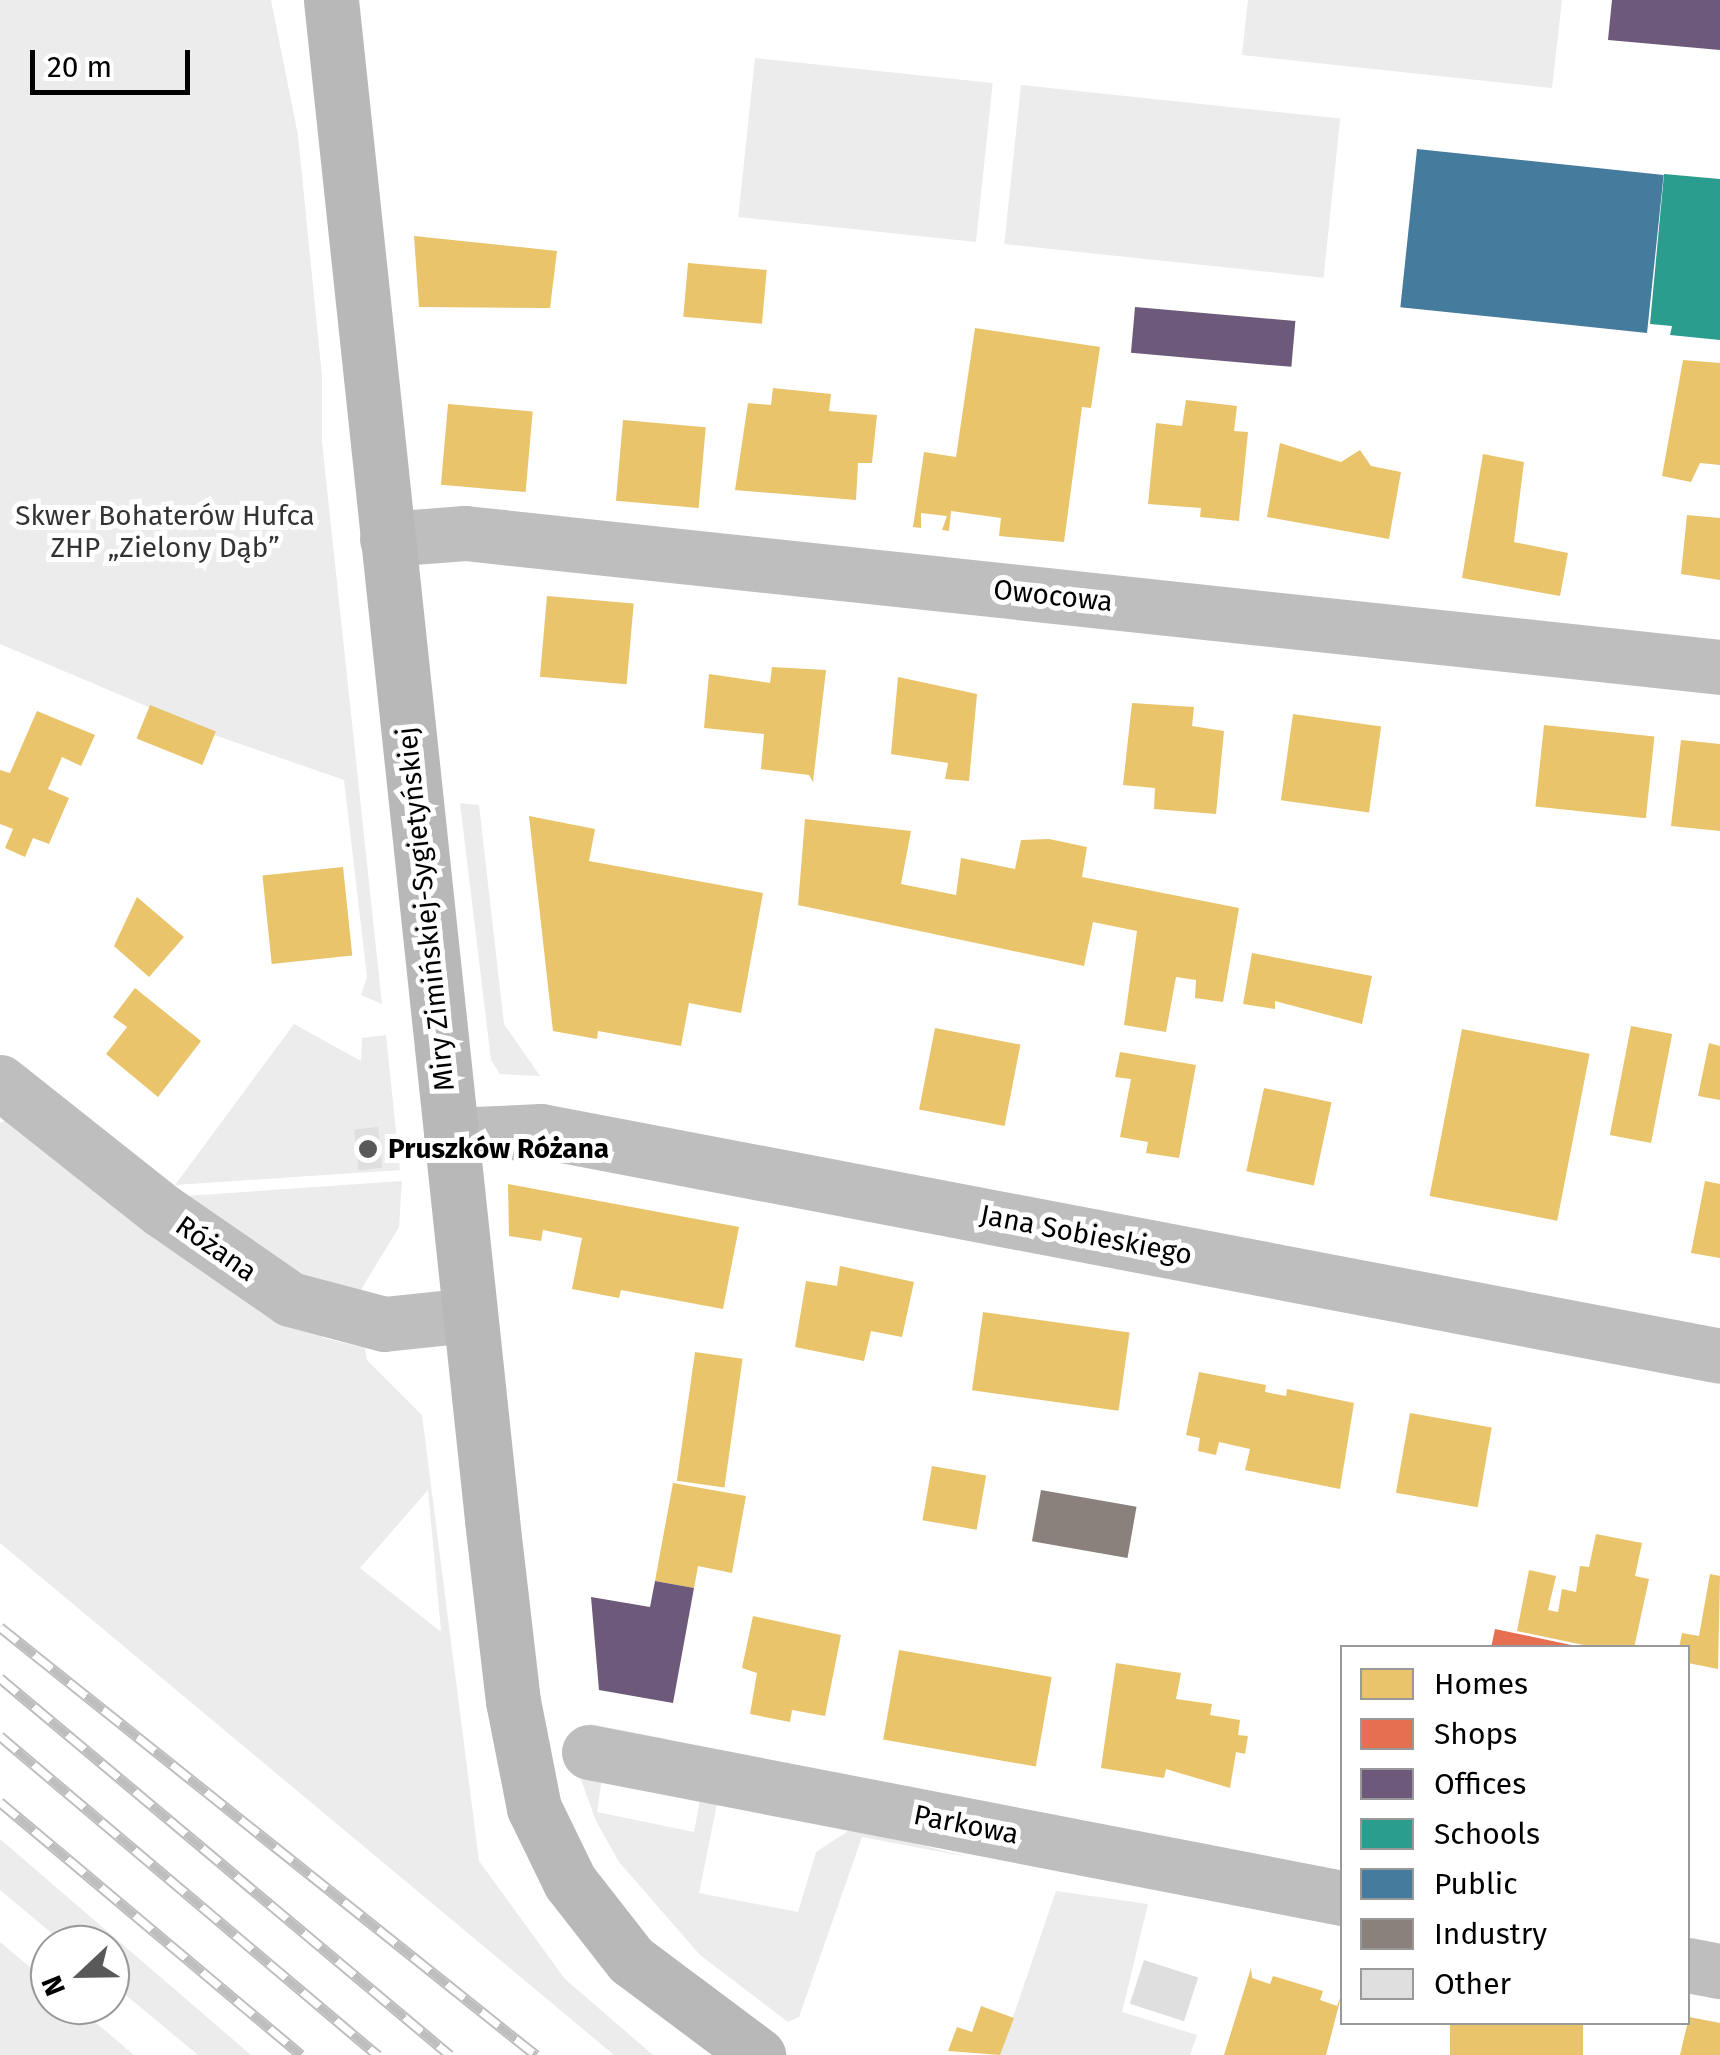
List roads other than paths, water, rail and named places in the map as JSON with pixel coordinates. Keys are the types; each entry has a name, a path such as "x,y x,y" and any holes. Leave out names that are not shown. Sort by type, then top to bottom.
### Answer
{"street":[{"name":"Miry Zimińskiej-Sygietyńskiej","path":"311,0 341,116"},
{"name":"Miry Zimińskiej-Sygietyńskiej","path":"332,0 341,116 513,1702 534,1808 570,1882 631,1960 758,2055"},
{"name":"Owocowa","path":"386,539 464,533 1720,667"},
{"name":"Różana","path":"0,1082 163,1212 290,1300 384,1324 470,1315"},
{"name":"Jana Sobieskiego","path":"451,1134 541,1131 1720,1356"},
{"name":"Parkowa","path":"589,1752 1340,1898"},
{"path":"1690,1965 1720,1971"}],"railway":[{"path":"0,1627 536,2055"},
{"path":"0,1678 450,2055"},
{"path":"0,1736 378,2055"},
{"path":"0,1802 301,2055"}],"place":[{"name":"Pruszków Różana","path":"368,1149"}],"park label":[{"name":"Skwer Bohaterów Hufca ZHP „Zielony Dąb”","path":"165,532"}]}
